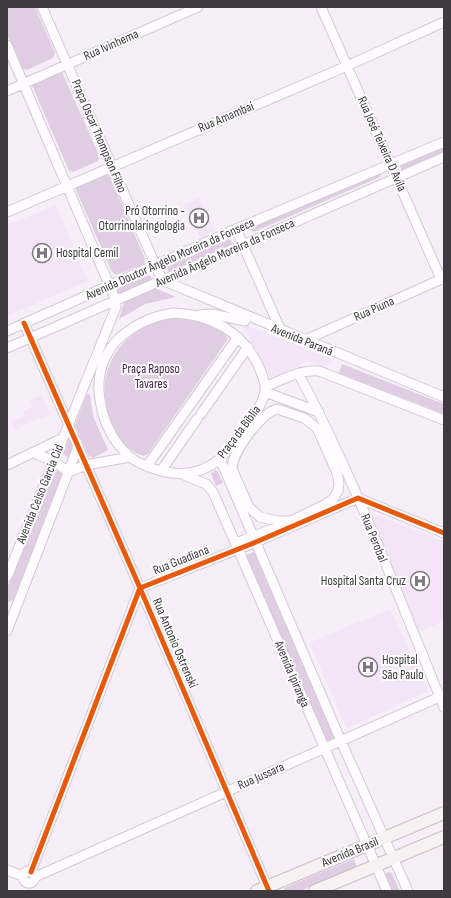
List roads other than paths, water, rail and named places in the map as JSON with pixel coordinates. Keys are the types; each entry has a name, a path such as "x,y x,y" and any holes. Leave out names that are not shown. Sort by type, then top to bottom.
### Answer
{"main road":[{"name":"Avenida Brasil","path":"264,890 444,813"},
{"name":"Avenida Brasil","path":"315,891 444,837"}],"street":[{"name":"Praça Oscar Thompson Filho","path":"42,7 154,265 162,280"},
{"name":"Rua Ivinhema","path":"7,91 198,7"},
{"name":"Rua José Teixeira D Avila","path":"321,7 443,279"},
{"name":"Rua Amambaí","path":"7,212 348,66 444,22"},
{"path":"7,45 116,301"},
{"name":"Avenida Doutor Ângelo Moreira da Fonseca","path":"7,331 236,229 444,142"},
{"name":"Avenida Ângelo Moreira da Fonseca","path":"7,348 444,157"},
{"path":"236,229 281,331"},
{"name":"Rua Piuna","path":"305,340 443,279"},
{"name":"Avenida Paraná","path":"162,280 270,327 444,397"},
{"name":"Avenida Celso Garcia Cid","path":"7,577 53,461 116,311 116,301"},
{"path":"95,310 102,312 112,320"},
{"name":"Praça da Bíblia","path":"173,313 197,315 220,325 238,337 248,347 261,372 265,389 265,411 212,466 195,472 181,474 161,471 147,466 130,457 115,440 107,426 99,391 103,362 114,343 133,328 152,318 173,313"},
{"path":"197,315 212,314 270,327"},
{"name":"Rua Antonio Ostrenski","path":"24,323 227,791 264,890"},
{"path":"147,466 238,337"},
{"path":"99,391 94,362 114,343"},
{"path":"161,471 248,347"},
{"name":"Avenida Paraná","path":"265,389 298,373 310,370 319,371 444,420"},
{"name":"Rua Perobal","path":"298,373 319,412 358,498 442,696 444,707"},
{"path":"265,389 319,412"},
{"path":"281,397 265,411 235,454 230,475 254,513 268,519 291,521"},
{"path":"58,401 78,404"},
{"path":"255,539 326,504 335,495 339,483 337,473 325,443 312,423 288,411 277,409 265,411"},
{"path":"7,465 63,438"},
{"name":"Avenida Celso Garcia Cid","path":"7,631 10,612 78,448"},
{"path":"34,453 53,461 68,472 86,465 130,457"},
{"name":"Avenida Ipiranga","path":"220,459 230,475 255,539 341,741 408,891"},
{"path":"93,480 98,470 108,460"},
{"name":"Avenida Ipiranga","path":"181,474 196,478 206,484 213,492 323,748 387,891"},
{"path":"358,498 444,533"},
{"name":"Rua Guadiana","path":"32,881 140,588 237,546 358,498"},
{"path":"254,513 256,524 255,539"},
{"name":"Rua Jussara","path":"32,881 227,791 442,696"},
{"path":"7,870 23,876 24,881 32,881"}],"place":[{"name":"Pró Otorrino - Otorrinolaringologia","path":"199,218"},
{"name":"Hospital Cemil","path":"42,253"},
{"name":"Hospital Santa Cruz","path":"420,581"},
{"name":"Hospital São Paulo","path":"368,667"}],"park label":[{"name":"Praça Raposo Tavares","path":"151,376"}]}
